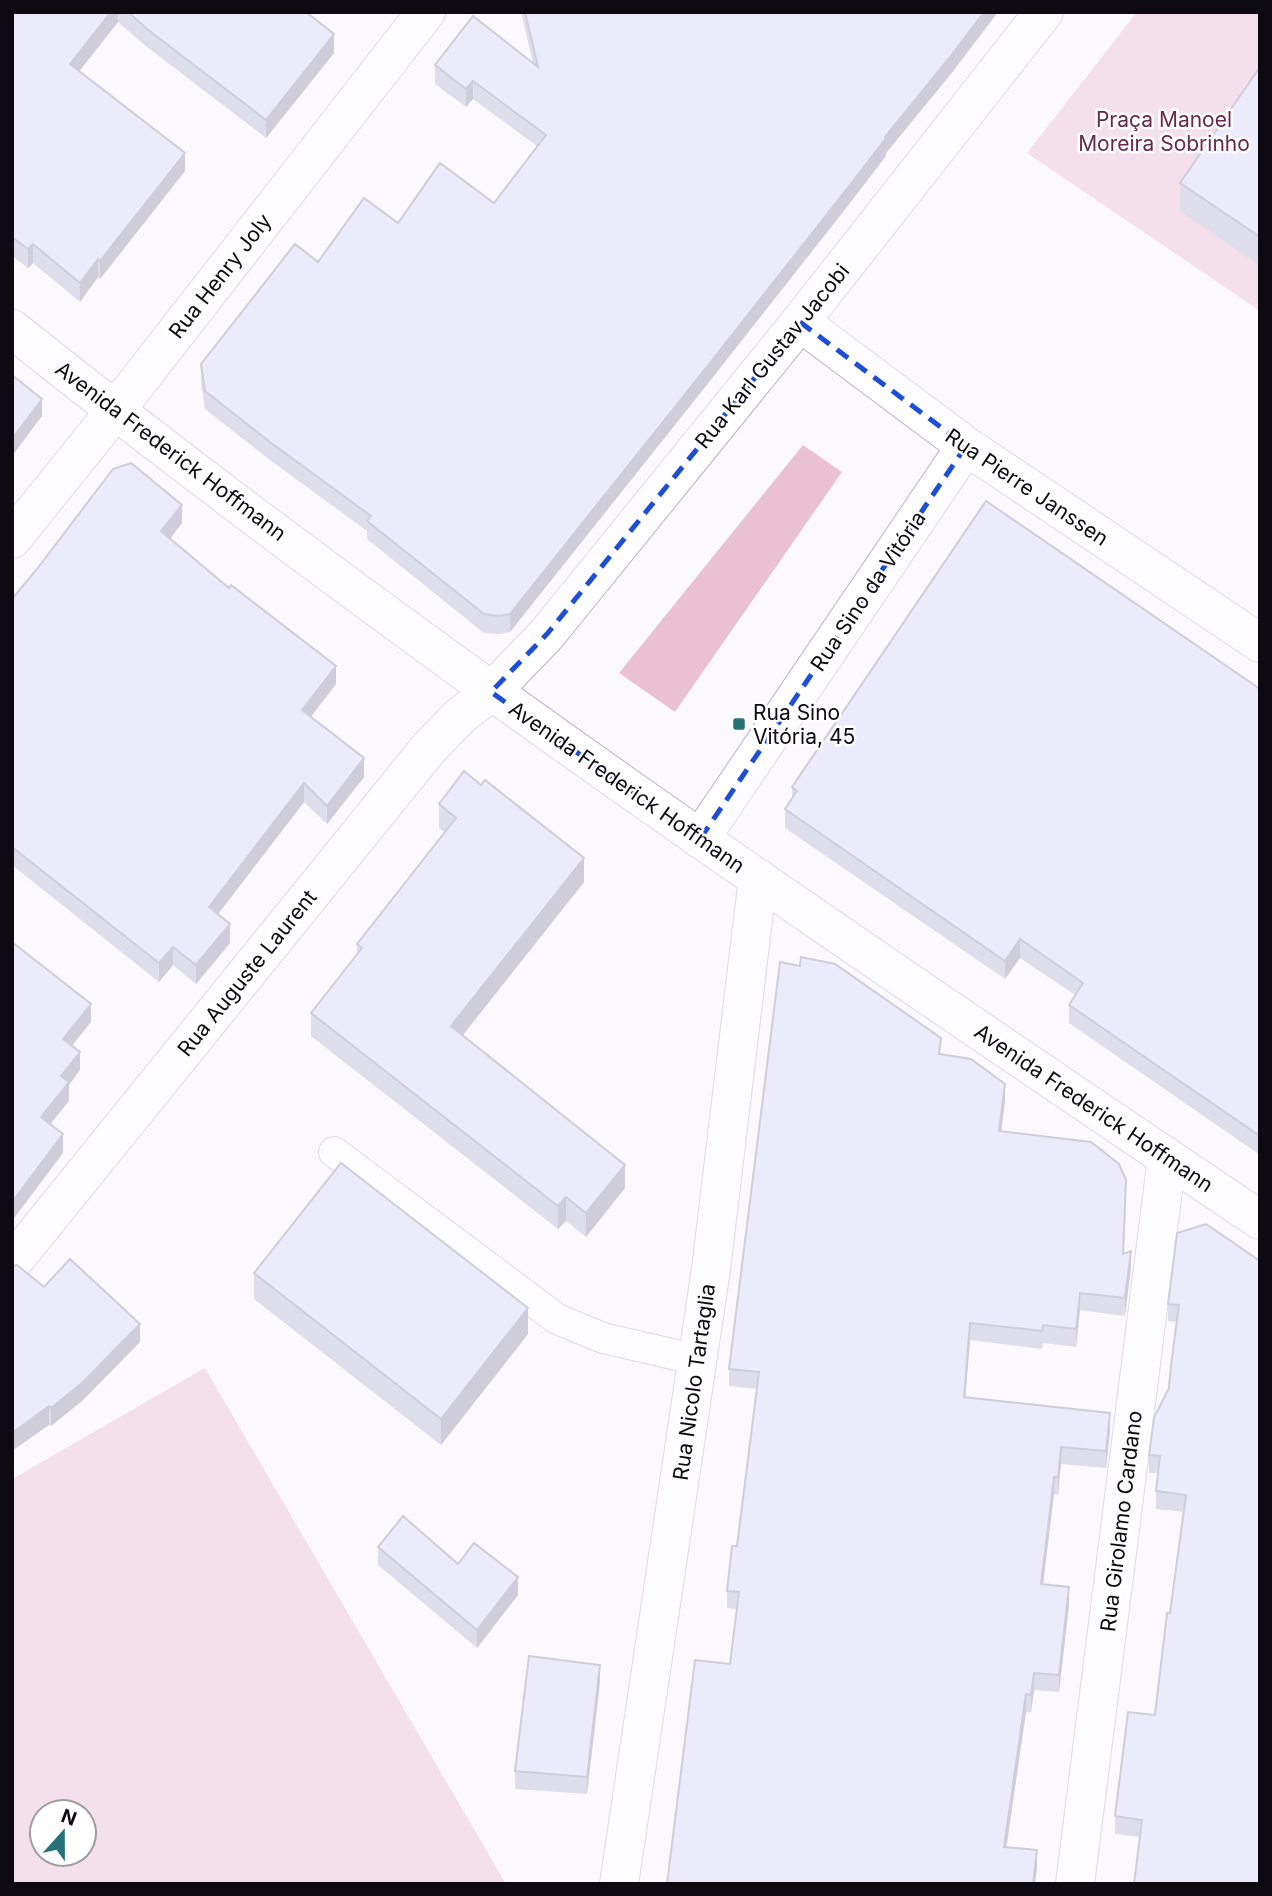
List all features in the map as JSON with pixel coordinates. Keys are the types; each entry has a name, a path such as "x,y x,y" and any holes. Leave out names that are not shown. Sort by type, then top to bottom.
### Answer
{"street":[{"name":"Rua Henry Joly","path":"12,539 426,12"},
{"name":"Rua Karl Gustav Jacobi","path":"491,692 547,634 800,323 1044,12"},
{"name":"Rua Pierre Janssen","path":"800,323 966,446 1260,643"},
{"name":"Avenida Frederick Hoffmann","path":"12,329 115,411 491,692 700,839 1260,1220"},
{"name":"Rua Sino da Vitória","path":"700,839 966,446"},
{"name":"Rua Auguste Laurent","path":"12,1264 429,748 460,716 491,692"},
{"name":"Rua Nicolo Tartaglia","path":"619,1884 711,1269 758,878"},
{"name":"Rua Girolamo Cardano","path":"1075,1884 1167,1158"}],"lane":[{"path":"334,1152 557,1319 603,1338 698,1360"}],"highlighted area":[{"path":"800,322 966,446 700,839 491,692 547,634"}],"green space":[{"name":"Praça Manoel Moreira Sobrinho","path":"1137,12 1260,12 1260,311 1027,153"},
{"path":"803,445 842,472 675,712 619,673"},
{"path":"205,1368 506,1884 12,1884 12,1479"}],"building":[{"path":"12,12 111,12 70,64 185,153 80,283 33,244 28,249 12,237"},
{"path":"128,12 306,12 334,34 266,120"},
{"path":"525,12 984,12 510,614 499,616 484,614 367,521 371,516 205,391 201,364 295,244 318,262 364,198 398,223 440,163 494,203 546,135 473,81 466,89 435,65 473,16 538,67"},
{"path":"1260,67 1260,237 1180,183"},
{"path":"12,375 42,399 12,439"},
{"path":"131,463 182,505 161,531 229,588 231,585 336,666 302,710 364,758 327,806 304,783 209,907 230,924 196,965 173,947 159,963 12,847 12,599 113,469"},
{"path":"986,501 1260,689 1260,1136 1069,1005 1083,983 1020,939 1005,961 785,809 797,791 792,787"},
{"path":"464,771 481,785 485,780 584,858 451,1026 625,1165 586,1213 566,1197 558,1206 311,1013 362,948 357,944 456,818 439,804"},
{"path":"12,942 91,1004 63,1039 80,1052 61,1076 69,1082 41,1117 63,1134 12,1202"},
{"path":"801,957 835,964 941,1038 939,1054 971,1059 1005,1084 999,1131 1091,1142 1119,1164 1126,1180 1123,1254 1131,1251 1125,1298 1080,1293 1076,1329 1043,1325 1042,1331 970,1323 964,1397 1110,1413 1106,1451 1061,1447 1058,1477 1054,1477 1041,1584 1069,1587 1059,1675 1034,1673 1031,1695 1026,1694 1004,1847 1037,1850 1033,1884 667,1884 695,1660 730,1664 739,1592 727,1591 732,1546 737,1546 759,1372 729,1369 780,962 800,966"},
{"path":"341,1163 528,1308 441,1419 254,1273"},
{"path":"1206,1224 1260,1261 1260,1884 1134,1884 1142,1820 1115,1816 1128,1712 1155,1715 1167,1613 1170,1613 1186,1495 1156,1491 1160,1456 1149,1455 1154,1418 1169,1388 1179,1305 1168,1304 1177,1233"},
{"path":"70,1259 140,1324 82,1383 51,1408 49,1406 12,1433 12,1266 17,1265 44,1287"},
{"path":"403,1516 458,1564 474,1543 518,1577 477,1630 378,1547"},
{"path":"529,1656 600,1665 587,1777 515,1771"}],"place":[{"name":"Rua Sino Vitória, 45","path":"739,724"}]}
